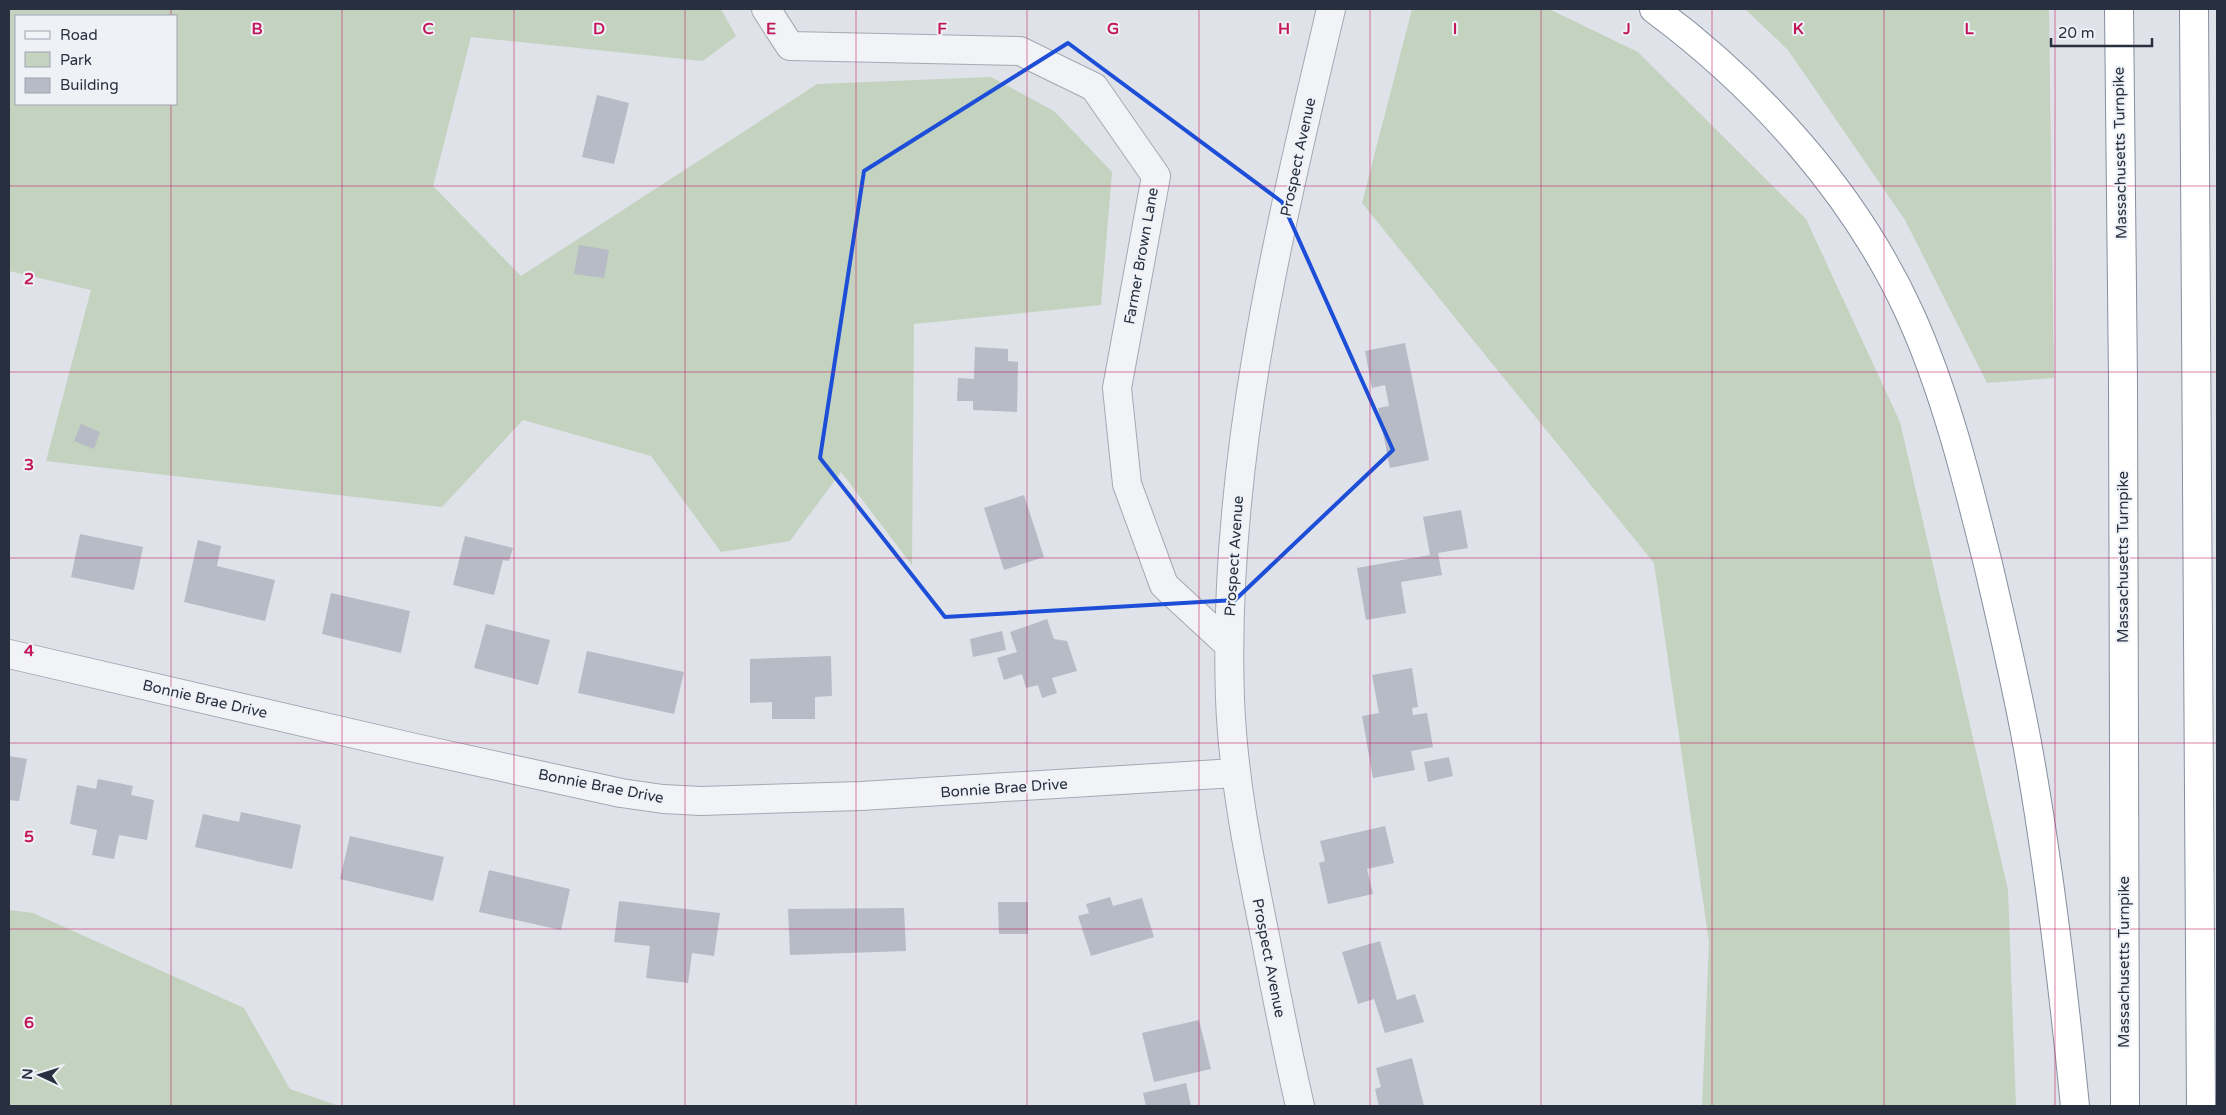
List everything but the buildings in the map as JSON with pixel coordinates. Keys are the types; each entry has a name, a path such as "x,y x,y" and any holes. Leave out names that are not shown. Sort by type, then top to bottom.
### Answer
{"highway":[{"path":"1654,9 1689,35 1744,84 1794,138 1838,193 1876,252 1910,313 1940,389 1964,469 1989,569 2027,744 2056,930 2075,1106"},
{"name":"Massachusetts Turnpike","path":"2119,9 2125,1106"},
{"path":"2194,9 2201,1106"}],"street":[{"name":"Farmer Brown Lane","path":"766,9 790,46 1020,51 1094,87 1156,176 1117,388 1127,484 1164,585 1230,645"},
{"name":"Prospect Avenue","path":"1300,1106 1244,834 1235,773 1230,700 1232,552 1239,478 1250,404 1277,253 1331,9"},
{"name":"Bonnie Brae Drive","path":"9,654 424,750 620,793 663,799 711,801 861,796 1235,773"}],"highlighted area":[{"path":"1068,43 1282,202 1393,450 1235,600 945,617 820,458 864,171"}],"green space":[{"path":"9,9 721,9 736,36 703,61 471,37 433,186 521,276 817,84 991,77 1054,111 1112,172 1101,305 914,324 912,565 841,472 790,541 721,552 651,456 523,420 442,507 46,461 91,290 9,271"},
{"path":"1412,9 1549,9 1638,52 1806,219 1900,422 2008,890 2016,1106 1702,1106 1709,942 1654,563 1362,203"},
{"path":"1745,9 2049,9 2054,378 1987,383 1905,220 1788,50"},
{"path":"9,910 33,913 244,1008 290,1089 339,1106 9,1106"}]}
